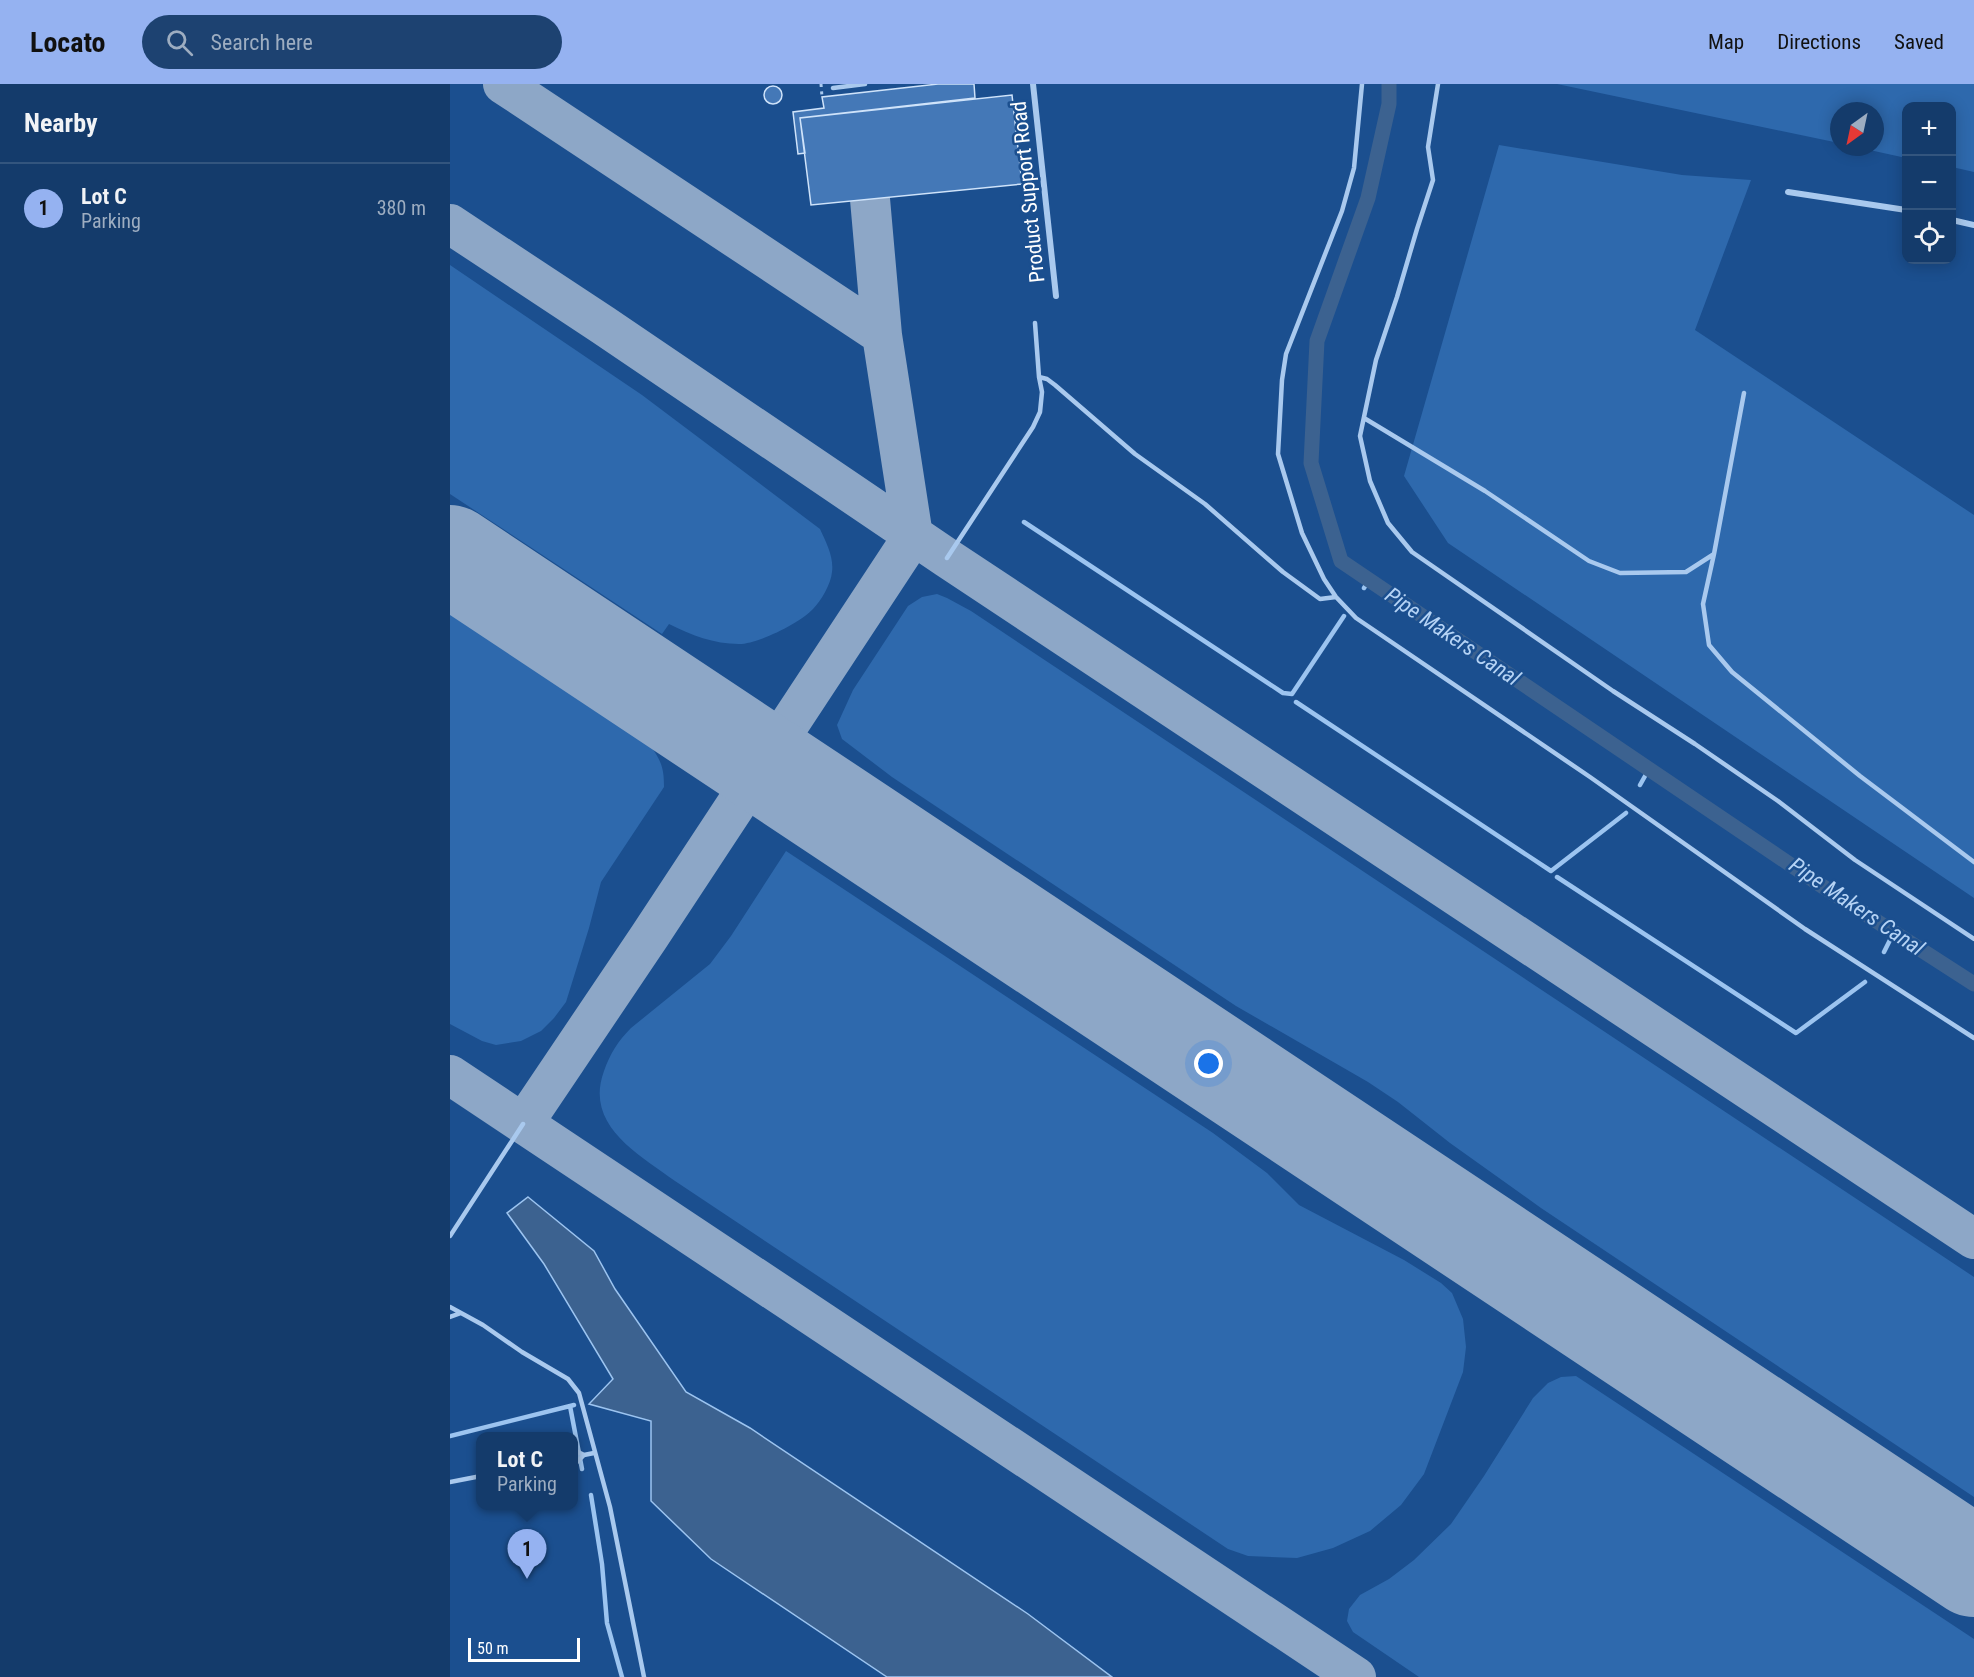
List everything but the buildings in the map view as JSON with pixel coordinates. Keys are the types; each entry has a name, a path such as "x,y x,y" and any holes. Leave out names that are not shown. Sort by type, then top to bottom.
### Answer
{"street":[{"name":"Product Support Road","path":"1033,84 1056,296"},
{"path":"1788,192 1902,209"},
{"path":"1956,221 1974,225"}],"lane":[{"path":"833,88 866,84"},
{"path":"1362,84 1354,168 1342,211 1286,354 1282,380 1278,454 1302,533 1324,579 1336,597 1356,618 1590,777 1805,928 1974,1038"},
{"path":"1438,84 1428,147 1433,180 1376,360 1360,436 1371,481 1388,523 1412,552 1613,691 1704,750 1778,801 1855,860 1974,939"},
{"path":"947,558 1033,427 1040,412 1042,392 1035,323"},
{"path":"1039,377 1055,385 1135,454 1205,504 1282,572 1320,599 1336,597"},
{"path":"1744,393 1703,604 1709,645 1732,672 1815,737 1860,776 1974,862"},
{"path":"1364,418 1485,490 1589,561 1620,573 1686,572 1714,554"},
{"path":"450,1236 523,1124"},
{"path":"450,1307 568,1379 579,1393 609,1507 644,1677"},
{"path":"450,1317 461,1313"},
{"path":"578,1452 584,1455"},
{"path":"578,1461 584,1455 594,1453"},
{"path":"450,1482 476,1477"}],"path":[{"path":"821,84 822,97"}],"shaded area":[{"path":"1557,84 1974,84 1974,172 1956,168 1956,102 1902,102 1902,157 1884,153 1884,102 1830,102 1830,141"},
{"path":"1499,145 1682,175 1751,180 1695,330 1974,515 1974,898 1448,543 1404,476"},
{"path":"450,265 642,395 820,529 831,555 832,572 825,592 813,609 778,632 747,643 730,644 712,641 669,624 662,634 450,494"},
{"path":"937,594 971,611 1974,1277 1974,1497 1541,1208 1450,1143 1398,1102 1368,1082 1236,1006 892,777 842,739 837,725 853,690 908,606 922,597"},
{"path":"450,614 652,748 662,766 664,776 664,787 601,882 566,1002 541,1031 521,1041 496,1045 482,1041 450,1024"},
{"path":"786,851 1213,1133 1267,1173 1299,1205 1404,1260 1441,1283 1452,1293 1463,1319 1466,1347 1463,1372 1424,1474 1401,1505 1370,1531 1333,1548 1297,1558 1248,1556 1228,1549 675,1181 631,1149 618,1136 601,1107 600,1090 604,1071 615,1048 631,1028 710,964"},
{"path":"528,1197 594,1251 615,1289 686,1392 750,1428 1028,1614 1112,1677 887,1677 711,1559 651,1501 651,1421 589,1404 613,1379 544,1264 507,1213"},
{"path":"1576,1376 1974,1639 1974,1677 1419,1677 1353,1632 1347,1621 1349,1609 1360,1595 1389,1579 1414,1560 1451,1524 1533,1398 1548,1383 1561,1377"}],"waterway":[{"name":"Pipe Makers Canal","path":"1389,84 1389,104 1368,198 1317,341 1311,463 1341,561 1822,886 1974,984"},
{"path":"1024,522 1283,693 1292,694 1344,616"},
{"path":"1364,588 1369,580"},
{"path":"1296,702 1551,871 1626,813"},
{"path":"1640,785 1649,769"},
{"path":"1557,877 1796,1033 1865,982"},
{"path":"1884,952 1894,932"},
{"path":"450,1436 574,1405"},
{"path":"570,1406 575,1432"},
{"path":"578,1448 582,1469"},
{"path":"591,1495 602,1564 607,1623 622,1677"}],"taxiway":[{"path":"503,84 882,335 913,536 523,1124"},
{"path":"870,199 882,335"},
{"path":"450,224 947,558 1974,1239"},
{"path":"450,1075 1356,1677"}],"runway":[{"path":"450,555 1974,1567"}],"place":[{"name":"Lot C","path":"527,1579"}]}
